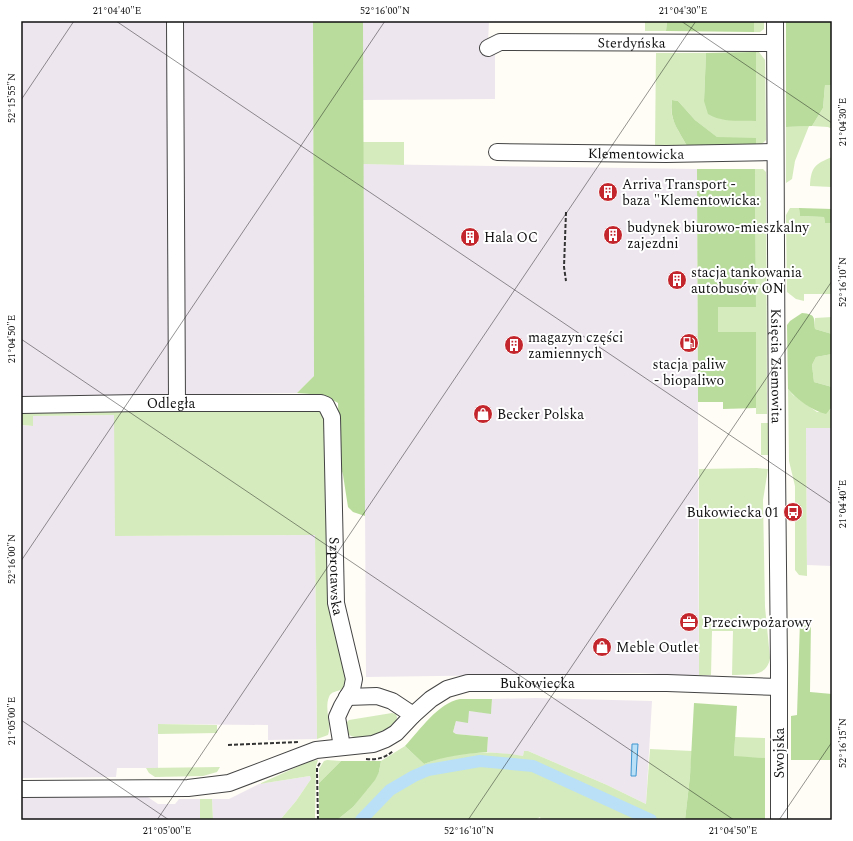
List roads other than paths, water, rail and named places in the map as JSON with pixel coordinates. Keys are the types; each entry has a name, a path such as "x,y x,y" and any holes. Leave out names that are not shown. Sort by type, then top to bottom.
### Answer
{"street":[{"path":"175,21 177,403"},
{"name":"Księcia Ziemowita","path":"775,21 779,687"},
{"name":"Sterdyńska","path":"488,48 500,42 775,43"},
{"name":"Klementowicka","path":"497,152 666,154 775,152"},
{"name":"Odległa","path":"21,405 321,403"},
{"name":"Szprotawska","path":"321,403 326,405 332,417 336,603 354,679 352,689 337,717 342,747"},
{"name":"Bukowiecka","path":"21,789 188,788 229,783 342,747 373,744 386,739 396,733 431,699 447,689 468,683 659,683 779,687"},
{"name":"Swojska","path":"779,687 779,820"},
{"path":"347,697 377,696 392,701 413,715"}],"water":[{"path":"632,744 638,744 636,776 631,776"}],"waterway":[{"path":"361,820 390,790 414,776 428,770 480,761 533,766 651,820"}],"place":[{"name":"Arriva Transport - baza \"Klementowicka:","path":"608,192"},
{"name":"budynek biurowo-mieszkalny zajezdni","path":"613,235"},
{"name":"Hala OC","path":"470,237"},
{"name":"stacja tankowania autobusów ON","path":"677,280"},
{"name":"stacja paliw - biopaliwo","path":"689,343"},
{"name":"magazyn części zamiennych","path":"514,345"},
{"name":"Becker Polska","path":"483,414"},
{"name":"Bukowiecka 01","path":"793,512"},
{"name":"Przeciwpożarowy","path":"689,622"},
{"name":"Meble Outlet","path":"602,647"}]}
